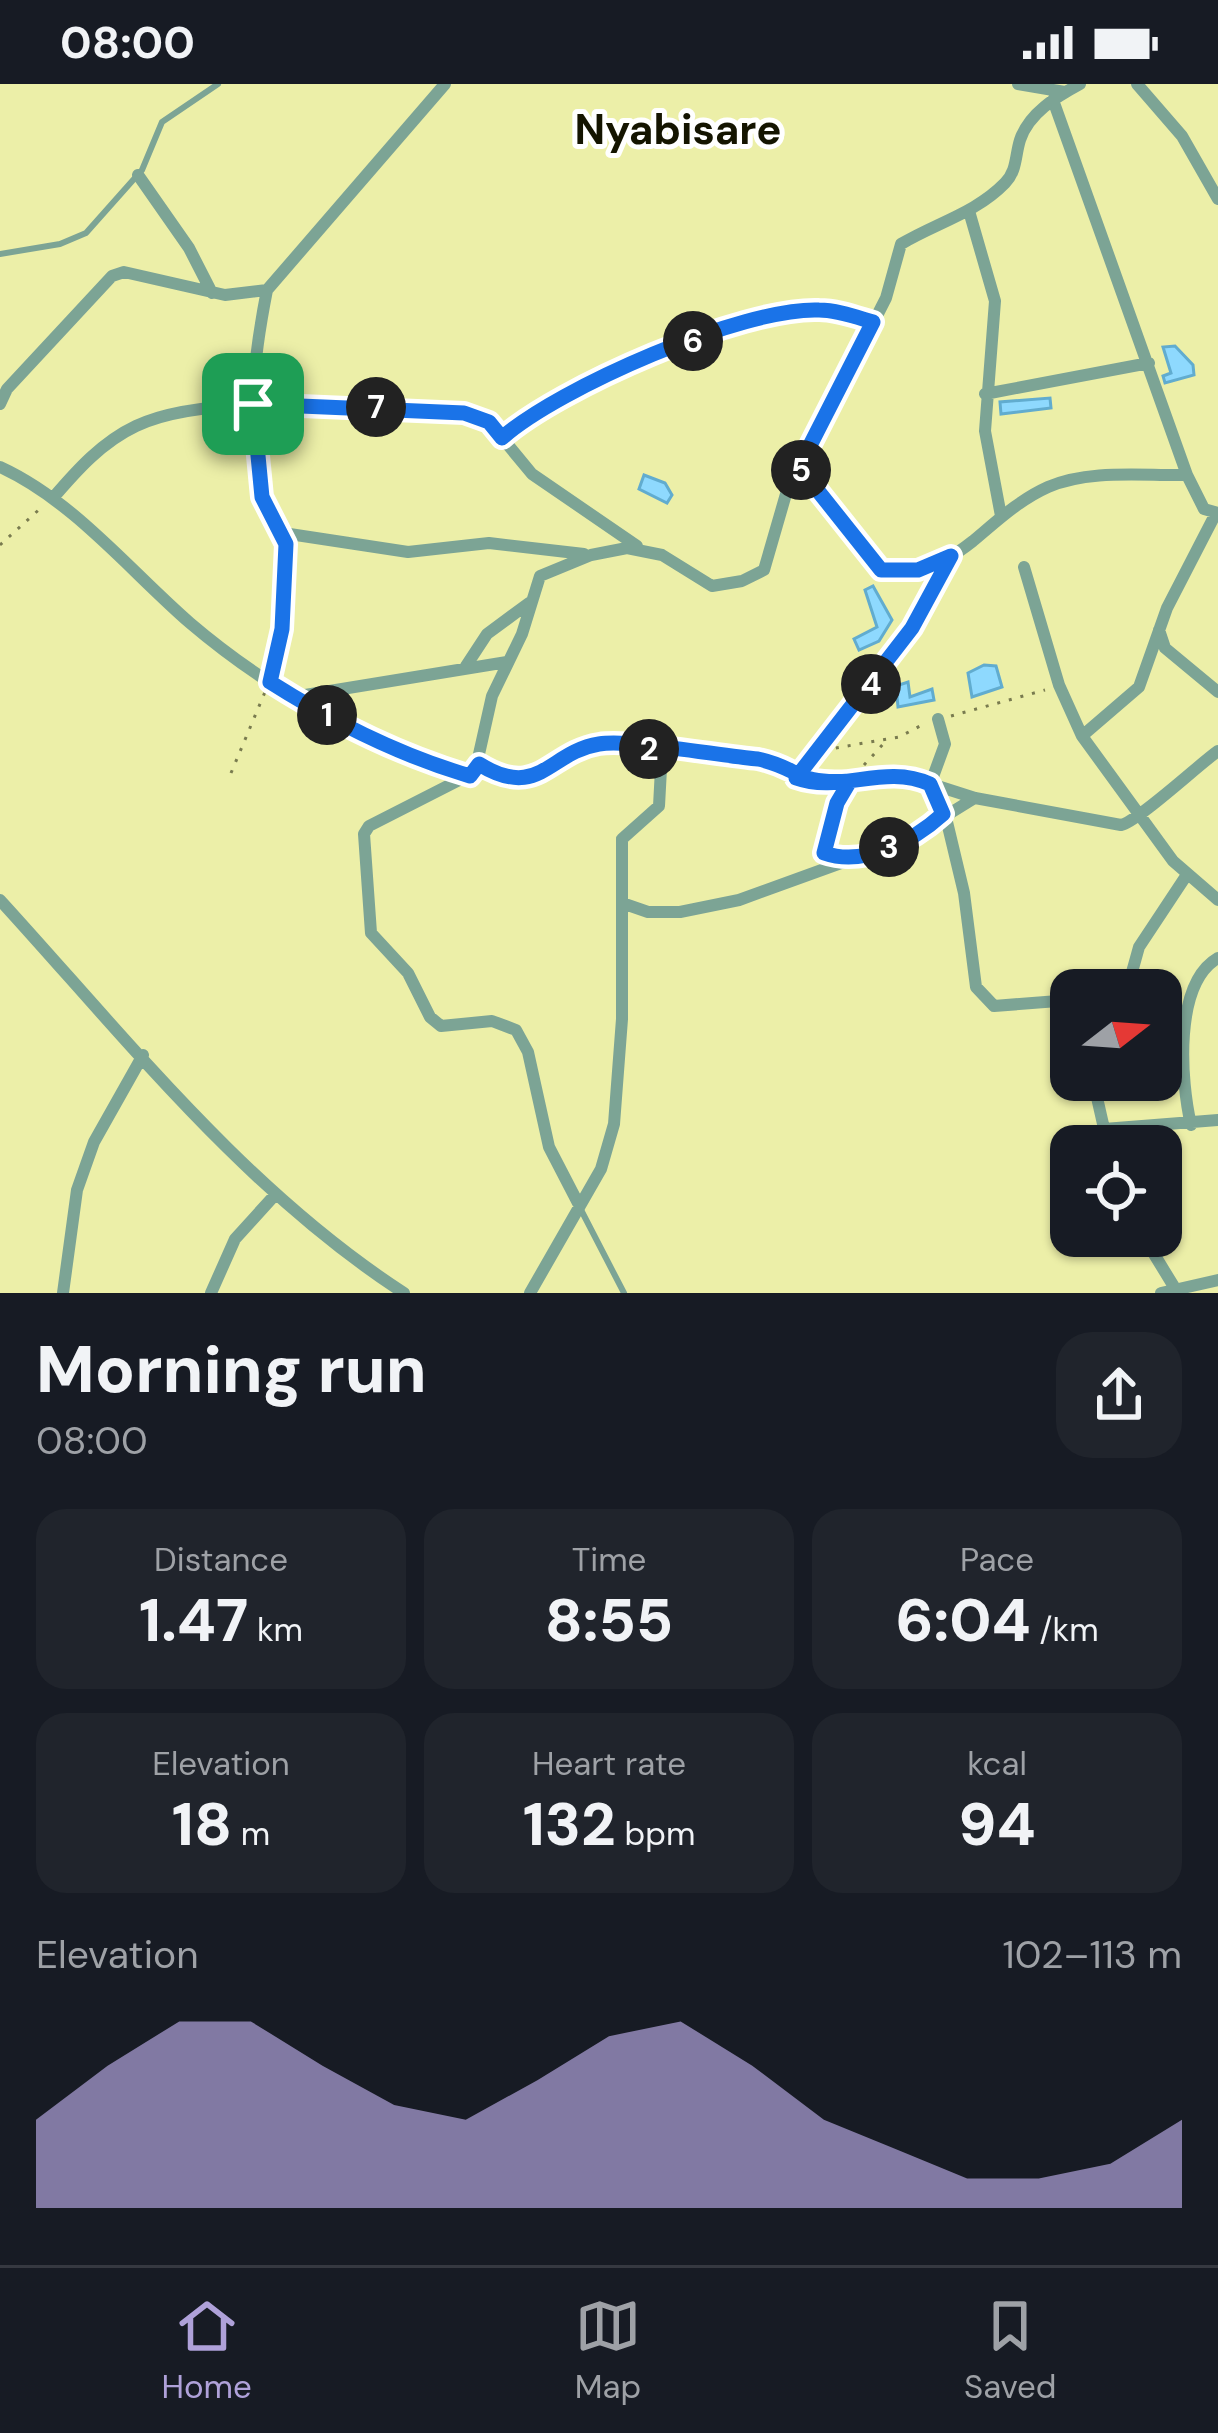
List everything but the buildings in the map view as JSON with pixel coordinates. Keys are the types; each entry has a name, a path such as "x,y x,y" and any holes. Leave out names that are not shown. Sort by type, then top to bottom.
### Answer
{"street":[{"path":"270,682 283,613 284,533 262,497 253,404 267,290 445,84"},
{"path":"1018,84 1066,92"},
{"path":"53,498 97,452 132,427 253,404 464,413 489,422 532,474 644,550 709,586 755,575 770,558 779,511 893,280 901,244 969,211 1011,176 1025,128 1053,100 1080,84"},
{"path":"1137,84 1182,136 1218,199"},
{"path":"1053,100 1187,475 1204,509 1217,513 1158,629 1139,687 1082,736"},
{"path":"137,175 189,248 212,292"},
{"path":"969,211 994,302 985,394 989,463 1001,516"},
{"path":"0,404 7,389 112,276 124,272 241,296 267,290"},
{"path":"502,438 538,409 739,325 821,310 873,322"},
{"path":"985,394 1149,363"},
{"path":"0,467 53,498 195,627 270,682 394,750 470,776"},
{"path":"799,467 881,570 918,570 951,556 1001,516 1054,484 1114,476 1187,475"},
{"path":"284,533 408,552 489,544 591,555 644,550"},
{"path":"578,1203 549,1147 528,1052 516,1030 491,1021 442,1026 430,1017 408,973 371,933 364,834 379,821 470,776 479,764 492,696 540,576 591,555"},
{"path":"1024,567 1059,685 1082,736 1186,876 1218,900"},
{"path":"466,666 487,634 529,604"},
{"path":"1158,629 1165,648 1218,692"},
{"path":"293,697 507,662"},
{"path":"938,719 945,744 930,784 964,892 982,999 994,1006 1050,1002"},
{"path":"479,764 515,779 544,773 598,744 758,759 796,778 850,781 886,774 975,798 1120,825 1143,813 1218,751"},
{"path":"530,1293 601,1168 614,1124 622,839 627,829 659,806 662,751"},
{"path":"622,903 649,912 710,908 910,838 975,798"},
{"path":"1133,969 1139,947 1186,876"},
{"path":"0,900 274,1196 328,1242 404,1293"},
{"path":"1191,1125 1182,1079 1185,1025 1205,971 1218,958"},
{"path":"63,1293 77,1190 94,1142 143,1055"},
{"path":"1182,1125 1218,1120"},
{"path":"212,1293 235,1239 274,1196"},
{"path":"1156,1257 1176,1290"},
{"path":"1161,1293 1218,1280"}],"lane":[{"path":"0,254 60,244 86,232 137,175 162,122 218,84"},
{"path":"578,1203 624,1293"}],"path":[{"path":"0,545 53,498"},
{"path":"796,778 912,628 951,556"},
{"path":"231,773 270,682"},
{"path":"848,861 824,853 837,803 887,740"}],"district":[{"name":"Nyabisare","path":"678,129"}],"route":[{"path":"253,404 262,497 286,544 282,629 270,682 293,697 394,750 470,776 479,764 515,779 534,777 580,751 611,744 758,759 771,762 796,778 808,782 850,781 837,803 824,853 848,861 910,838 943,814 930,784 899,774 886,774 850,781 823,783 808,782 796,778 823,750 912,628 951,556 918,570 881,570 854,543 799,467 873,322 821,310 739,325 667,350 538,409 502,438 489,422 464,413 408,412 356,404 253,404"}]}
